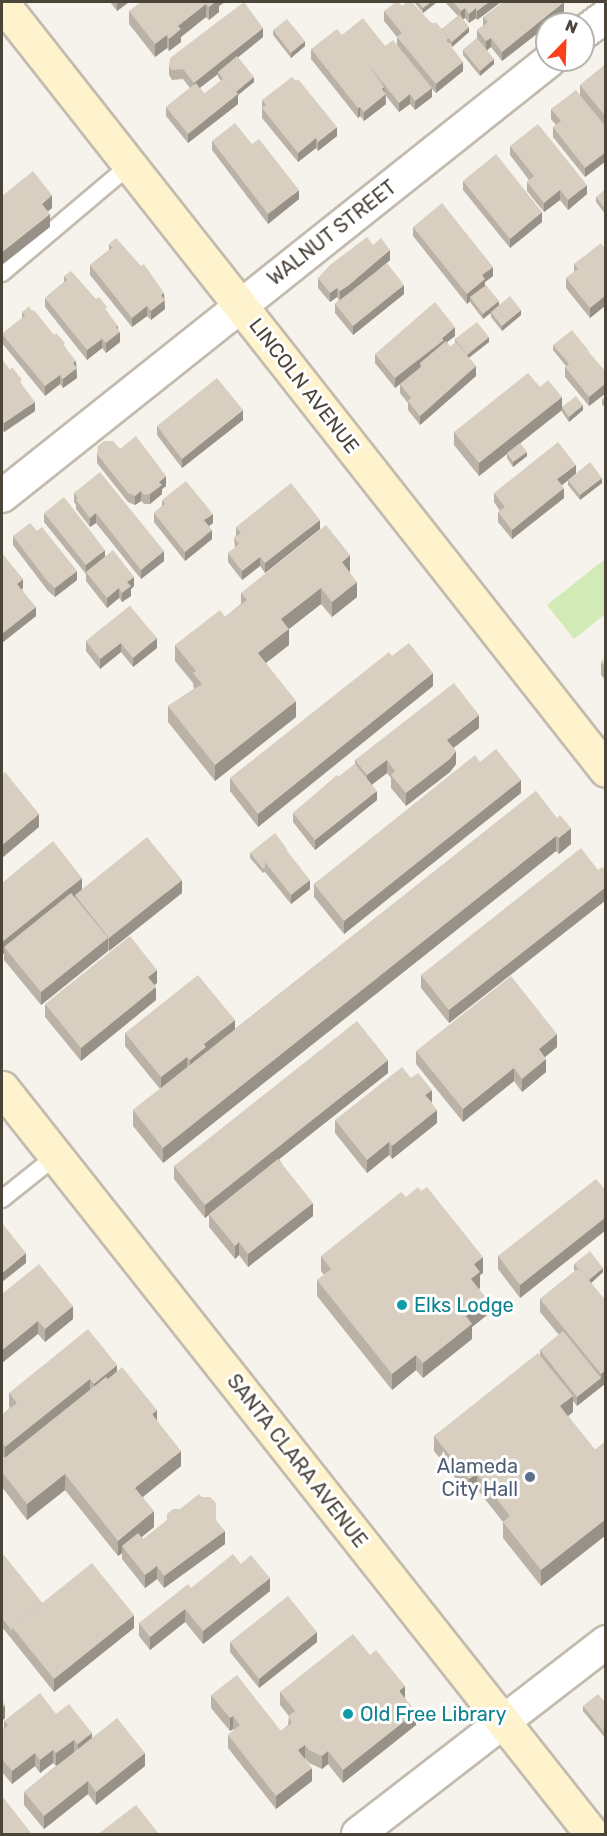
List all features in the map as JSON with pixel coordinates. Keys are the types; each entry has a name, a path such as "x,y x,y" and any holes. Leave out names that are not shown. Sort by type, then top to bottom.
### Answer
{"main road":[{"name":"LINCOLN AVENUE","path":"2,3 606,770"},
{"name":"SANTA CLARA AVENUE","path":"2,1088 592,1834"}],"street":[{"name":"WALNUT STREET","path":"2,496 535,72"},
{"path":"358,1834 606,1642"}],"lane":[{"path":"2,273 130,165"},
{"path":"2,1199 56,1156"}],"green space":[{"path":"605,559 605,614 574,639 547,605"}],"building":[{"path":"141,2 215,2 209,7 206,4 178,26 181,29 169,39 167,35 155,44 129,11"},
{"path":"244,2 263,28 194,83 183,69 172,70 169,66 170,58"},
{"path":"396,2 402,6 407,2 412,2 432,24 436,22 449,38 446,40 463,62 436,84 397,37 402,33 384,11"},
{"path":"418,2 431,2 423,8"},
{"path":"453,2 489,2 469,14 465,8 461,11"},
{"path":"503,2 564,2 552,12 535,12 535,25 502,52 491,38 486,41 477,30 488,22 483,17"},
{"path":"460,15 469,27 452,42 442,29"},
{"path":"363,18 385,46 393,40 432,88 415,101 410,94 399,103 368,64 384,87 382,89 386,94 364,112 360,107 358,108 311,49 337,29 342,35"},
{"path":"287,19 305,41 291,53 273,30"},
{"path":"477,38 494,59 480,71 463,50"},
{"path":"237,56 254,77 236,92 218,72"},
{"path":"606,64 606,117 580,85"},
{"path":"292,77 296,81 298,79 337,127 318,142 316,138 298,153 262,108 266,105 262,100"},
{"path":"224,78 238,94 188,134 166,107 196,83 204,94"},
{"path":"576,90 606,127 606,152 585,168 553,127 561,121 551,109"},
{"path":"235,123 252,144 259,139 299,190 268,214 212,141"},
{"path":"538,124 587,185 568,200 560,190 544,203 527,182 534,176 510,146"},
{"path":"496,154 542,212 510,239 463,181"},
{"path":"33,171 52,195 42,204 50,214 2,252 2,196"},
{"path":"606,189 606,210 596,197"},
{"path":"442,203 493,267 482,275 485,279 467,294 413,227"},
{"path":"367,237 373,245 381,238 390,250 348,286 340,291 337,288 330,293 318,278 330,265"},
{"path":"116,238 141,266 144,264 164,293 161,295 165,300 151,311 147,306 132,318 90,265 112,248 109,244"},
{"path":"601,243 606,250 606,295 590,308 566,278 578,269 574,264"},
{"path":"387,263 404,285 353,326 335,304"},
{"path":"71,271 96,299 99,297 120,332 106,343 102,339 87,350 45,298 67,280 64,276"},
{"path":"486,285 499,301 483,314 470,297"},
{"path":"510,296 521,310 502,326 491,312"},
{"path":"435,302 455,327 441,338 444,340 395,378 375,354"},
{"path":"29,306 54,335 56,333 65,343 63,345 76,361 73,363 77,368 63,379 60,375 45,386 2,334 25,316 22,312"},
{"path":"477,322 489,337 467,355 455,339"},
{"path":"572,330 590,352 587,350 569,364 553,345"},
{"path":"446,341 450,347 456,342 476,366 420,416 408,401 411,398 400,384 422,366 420,363"},
{"path":"587,350 606,372 606,383 589,397 565,367"},
{"path":"2,359 22,380 20,382 35,402 4,423 2,420"},
{"path":"528,373 540,387 548,380 562,397 479,463 454,432"},
{"path":"217,378 243,410 182,459 157,426"},
{"path":"576,396 583,405 569,417 562,407"},
{"path":"136,436 166,476 159,482 162,485 150,494 144,495 141,491 135,496 128,493 97,454 98,446 104,441 113,441 120,449"},
{"path":"558,442 576,465 557,479 564,488 512,530 498,512 505,507 494,493"},
{"path":"520,443 527,452 513,462 507,453"},
{"path":"590,462 602,478 580,495 568,480"},
{"path":"100,472 164,551 141,570 96,513 90,518 76,500 78,498 74,493"},
{"path":"186,481 213,514 204,520 212,530 185,552 154,513 165,504 162,500"},
{"path":"291,483 320,520 265,563 260,557 242,571 228,553 239,544 234,538 241,533 236,527"},
{"path":"64,497 105,550 86,565 44,513"},
{"path":"30,523 37,531 42,527 77,571 55,588 13,536"},
{"path":"326,525 350,555 342,562 357,582 332,602 321,588 281,619 289,629 258,653 296,701 215,765 168,706 202,684 193,673 196,671 175,645 220,610 225,617 247,600 241,593"},
{"path":"113,550 134,577 127,582 131,586 122,593 119,588 107,598 86,572"},
{"path":"2,553 23,579 17,584 36,607 3,633 2,631"},
{"path":"130,606 157,638 133,658 121,643 100,659 86,641"},
{"path":"409,643 433,673 258,814 230,778 389,652 392,656"},
{"path":"606,658 606,668 601,662"},
{"path":"454,683 479,715 447,740 456,751 450,759 406,793 391,775 395,771 387,760 367,775 355,760"},
{"path":"496,749 521,780 344,921 314,884 475,755 480,762"},
{"path":"355,764 377,791 315,840 293,813 337,775 338,777"},
{"path":"5,772 39,814 2,845 2,775"},
{"path":"536,791 557,818 560,815 571,828 559,838 556,836 163,1148 133,1110"},
{"path":"275,833 287,849 284,847 265,862 263,869 250,853"},
{"path":"147,837 182,880 109,938 75,895"},
{"path":"53,841 82,878 2,942 2,883"},
{"path":"284,847 310,880 291,895 265,862"},
{"path":"581,848 598,870 602,867 606,871 606,887 449,1010 421,975"},
{"path":"71,893 108,938 41,992 4,947"},
{"path":"130,936 157,970 148,977 156,987 81,1048 45,1004"},
{"path":"198,975 235,1020 204,1044 206,1047 190,1060 187,1057 161,1077 125,1033"},
{"path":"511,976 557,1034 539,1049 546,1059 522,1079 514,1068 463,1109 416,1051"},
{"path":"357,1021 388,1060 205,1205 174,1166"},
{"path":"402,1067 411,1078 418,1073 432,1090 425,1095 437,1110 392,1146 389,1142 367,1160 335,1120"},
{"path":"278,1159 313,1203 248,1254 239,1242 235,1246 209,1214"},
{"path":"596,1179 606,1191 606,1217 520,1285 498,1256"},
{"name":"Elks Lodge","path":"418,1187 421,1191 427,1187 483,1257 474,1264 480,1272 471,1279 487,1299 466,1316 472,1324 423,1363 416,1355 392,1374 317,1280 331,1269 321,1256 401,1192 406,1197"},
{"path":"2,1223 26,1253 2,1273"},
{"path":"590,1251 603,1268 589,1280 574,1264"},
{"path":"39,1264 73,1306 45,1329 38,1321 2,1350 2,1294"},
{"path":"579,1268 606,1301 606,1370 601,1374 540,1299"},
{"path":"88,1329 117,1365 94,1384 90,1379 5,1447 2,1442 2,1415 17,1403 9,1393"},
{"path":"563,1331 601,1378 577,1397 540,1350"},
{"name":"Alameda City Hall","path":"538,1353 573,1396 560,1406 595,1450 606,1441 606,1519 541,1570 503,1522 510,1516 477,1474 469,1479 434,1436"},
{"path":"122,1367 157,1410 152,1414 181,1451 135,1488 154,1511 118,1541 65,1474 27,1504 2,1472 2,1460 106,1377 108,1379"},
{"path":"199,1494 202,1497 210,1497 216,1503 216,1520 225,1531 164,1576 157,1566 145,1575 122,1546 138,1533 143,1539 167,1520 167,1514 173,1509 180,1509"},
{"path":"2,1553 42,1603 12,1627 12,1631 2,1618"},
{"path":"233,1554 241,1564 251,1555 270,1578 203,1631 185,1609 150,1637 139,1623 188,1584 191,1588"},
{"path":"92,1563 134,1615 54,1679 12,1627"},
{"path":"288,1596 317,1632 259,1679 230,1642"},
{"path":"353,1634 370,1655 376,1650 405,1686 399,1691 416,1712 343,1770 328,1751 322,1756 309,1750 305,1745 298,1750 312,1768 276,1796 228,1735 240,1725 233,1716 230,1718 211,1695 237,1675 281,1731 292,1723 288,1716 295,1711 280,1692"},
{"path":"40,1693 56,1714 69,1704 92,1733 78,1744 74,1740 56,1753 53,1750 40,1760 35,1753 12,1771 2,1759 2,1731 8,1725 4,1721"},
{"path":"598,1694 606,1703 606,1734 583,1706"},
{"path":"117,1718 145,1753 96,1792 88,1781 44,1816 24,1792"},
{"path":"2,1796 32,1834 2,1834"},
{"path":"136,1805 159,1834 98,1834"}],"place":[{"name":"Elks Lodge","path":"402,1305"},
{"name":"Alameda City Hall","path":"530,1477"},
{"name":"Old Free Library","path":"348,1714"}]}
